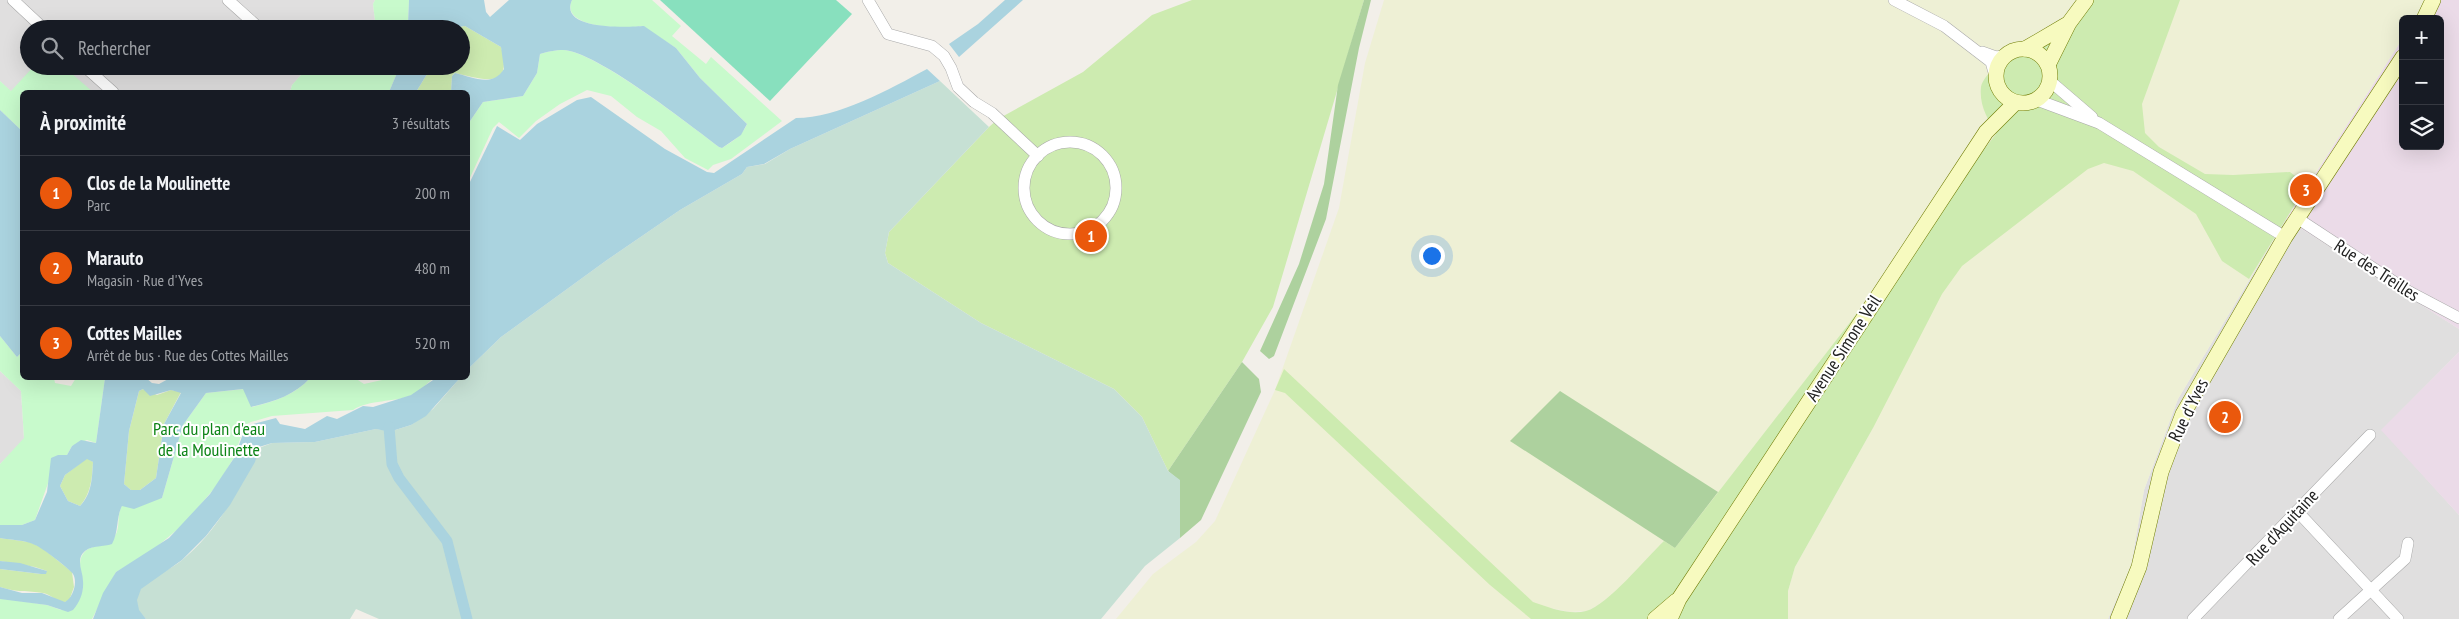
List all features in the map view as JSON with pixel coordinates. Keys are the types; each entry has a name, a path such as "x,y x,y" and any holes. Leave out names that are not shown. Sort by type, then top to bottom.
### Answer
{"main road":[{"path":"2048,65 2069,22 2086,0"},
{"path":"2426,15 2433,0"},
{"path":"2025,49 2069,22"},
{"path":"1986,132 1996,105 1997,82 1999,63 2005,55 2018,49 2025,49 2037,52 2048,65 2050,81 2043,95 2037,100 2023,104 2008,100 1997,82"},
{"name":"Rue d'Yves","path":"2118,619 2139,567 2161,472 2183,414 2285,237 2401,60"},
{"name":"Avenue Simone Veil","path":"1679,599 1986,132 2015,102"},
{"path":"1655,619 1679,599"},
{"path":"1670,619 1679,599"}],"street":[{"path":"13,0 34,20"},
{"path":"228,0 250,20"},
{"path":"868,0 888,34 932,46 944,56 958,86 974,102 992,113 1038,156"},
{"path":"1894,0 1944,26 1974,48 1990,62 1997,82"},
{"path":"1974,48 1996,57 2005,55"},
{"path":"94,75 111,90"},
{"path":"2050,81 2099,123 2285,237"},
{"path":"2037,100 2099,123"},
{"path":"1074,142 1089,146 1101,154 1110,166 1115,179 1116,193 1112,207 1105,219 1087,231 1072,234 1057,233 1044,226 1030,209 1024,187 1027,172 1038,156 1046,149 1074,142"},
{"name":"Rue des Treilles","path":"2297,218 2408,291 2459,318"},
{"name":"Rue d'Aquitaine","path":"2193,619 2370,435"},
{"path":"2297,512 2398,619"},
{"path":"2340,619 2405,560 2408,542"}],"shaded area":[{"path":"0,0 375,0 373,4 375,20 20,20 20,75 301,75 292,85 291,90 20,90 20,100 0,81"},
{"path":"2426,0 2459,0 2459,329 2286,219 2399,44 2399,150 2444,150 2444,15 2418,15"},
{"path":"2286,219 2459,329 2459,352 2382,430 2459,515 2459,619 2108,619 2131,566 2144,490 2178,399"},
{"path":"2459,352 2459,515 2381,430"},
{"path":"0,371 21,391 24,439 0,464"}],"green space":[{"path":"375,0 409,0 408,20 375,20 373,4"},
{"path":"572,0 652,0 681,26 672,36 706,64 711,57 782,121 731,159 713,165 708,170 685,158 661,131 637,117 611,96 587,90 560,104 536,121 519,138 499,122 493,128 470,178 470,121 483,102 523,96 537,73 540,54 551,51 563,50 597,62 642,91 719,147 722,148 740,135 745,128 747,124 700,78 676,48 642,26 609,27 596,25 575,17 571,10"},
{"path":"660,0 836,0 852,14 770,101"},
{"path":"1192,0 1364,0 1273,307 1242,362 1168,471 1142,417 1114,389 981,323 888,263 885,253 889,232 998,119 1083,72 1152,15"},
{"path":"1364,0 1371,0 1359,48 1326,219 1274,356 1269,359 1260,351 1299,264 1324,184 1338,85"},
{"path":"1384,0 2426,0 2418,15 2399,15 2399,44 2286,219 2178,399 2144,490 2131,566 2108,619 1788,619 1788,591 1795,567 1873,428 1675,548 1602,603 1587,611 1570,612 1550,608 1546,619 1116,619 1153,574 1196,542 1215,521 1275,390 1339,208 1365,63"},
{"path":"2093,0 2180,0 2142,104 2145,133 2159,147 2205,174 2233,175 2290,172 2307,185 2249,279 2222,261 2196,214 2133,171 2104,163 2088,169 1962,266 1942,294 1873,428 1795,567 1788,591 1788,619 1531,619 1490,585 1285,393 1275,390 1284,369 1533,602 1573,612 1586,611 1595,607 1616,591 1664,541 1675,548 1996,134 1981,100 1981,87 1986,77 1997,65 2030,40"},
{"path":"470,29 501,47 504,61 503,70 499,76 493,79 463,75 470,75"},
{"path":"26,75 73,75 91,90 20,90 20,129 0,110 0,81 11,91"},
{"path":"301,75 396,75 390,90 291,90 292,85"},
{"path":"426,75 453,75 451,90 417,90"},
{"path":"940,81 989,127 889,232 885,253 888,263 981,323 1114,389 1142,417 1168,471 1180,480 1180,538 1145,566 1101,619 379,619 356,609 350,619 146,619 138,610 136,596 140,590 150,580 189,554 217,522 251,467 259,448 272,443 315,442 376,429 392,431 411,425 433,409 458,380 470,380 470,367 501,337 680,210 742,174 747,167 765,164 790,149"},
{"path":"0,336 17,357 20,354 20,380 54,380 55,383 71,386 75,380 105,380 96,443 87,440 72,446 67,455 58,455 35,520 22,525 0,525 0,464 24,438 21,391 0,371"},
{"path":"1242,362 1259,379 1261,392 1201,520 1180,538 1180,481 1168,471"},
{"name":"Parc du plan d'eau de la Moulinette","path":"308,380 358,380 364,384 382,380 432,380 412,395 367,404 353,410 272,416 245,425 233,459 218,484 184,524 148,554 116,572 92,619 0,619 0,598 47,605 61,610 82,592 80,562 83,554 90,548 104,545 112,540 117,532 122,506 162,498 183,425 206,393 244,389 252,407 283,397"},
{"path":"143,389 157,395 171,390 181,392 164,424 156,478 140,490 131,490 124,484 129,431 139,391"},
{"path":"1560,391 1718,492 1675,548 1510,441"},
{"path":"87,458 93,462 91,480 87,496 80,506 68,501 60,486 65,475"},
{"path":"0,538 29,542 41,547 72,572 74,587 69,601 62,602 43,593 0,587 0,569 41,574 47,571 0,561"}],"water":[{"path":"409,0 484,0 486,12 490,17 509,0 572,0 570,10 575,17 585,22 624,27 644,26 676,48 700,78 747,124 741,135 722,148 719,147 619,75 597,62 563,50 540,54 537,73 523,96 483,102 470,121 470,90 451,90 452,76 462,75 482,80 494,78 504,69 501,47 470,29 470,20 408,20"},
{"path":"1005,0 1023,0 959,57 949,44 978,24"},
{"path":"927,69 940,81 790,149 764,164 747,167 742,174 680,210 607,260 501,337 470,367 470,182 497,126 520,140 537,124 577,100 591,97 665,149 707,172 714,173 796,118 812,117 846,108"},
{"path":"396,75 426,75 417,90 390,90"},
{"path":"0,110 20,129 20,354 17,357 0,336"},
{"path":"105,380 148,380 152,383 159,384 166,380 308,380 298,389 283,397 251,407 243,389 206,393 183,425 162,498 134,509 122,506 112,544 91,548 82,554 80,565 83,589 80,600 73,610 68,612 47,605 0,599 0,587 22,593 42,593 65,602 74,590 75,581 71,571 31,543 0,538 0,525 22,525 35,520 47,492 51,458 58,455 67,455 72,446 81,440 96,443","holes":["143,389 150,396 171,390 181,393 164,424 156,478 140,490 131,490 124,484 129,431 139,391","87,459 93,462 92,480 84,501 80,506 68,501 60,486 65,475"]},
{"path":"433,380 458,380 426,416 411,425 392,431 390,446 388,446 386,431 376,429 315,442 272,443 259,447 255,462 230,505 206,536 182,560 141,589 137,600 139,610 146,619 93,619 103,593 116,572 169,538 210,494 234,458 246,426 276,418 280,424 305,429 327,416 337,419 363,406 373,407 411,395"},
{"path":"0,561 20,563 47,571 46,574 41,574 0,569"}],"waterway":[{"path":"389,427 392,464 399,478 447,541 467,619"}],"place":[{"name":"Cottes Mailles","path":"2306,190"},
{"name":"Clos de la Moulinette","path":"1091,236"},
{"name":"Marauto","path":"2225,417"}]}
